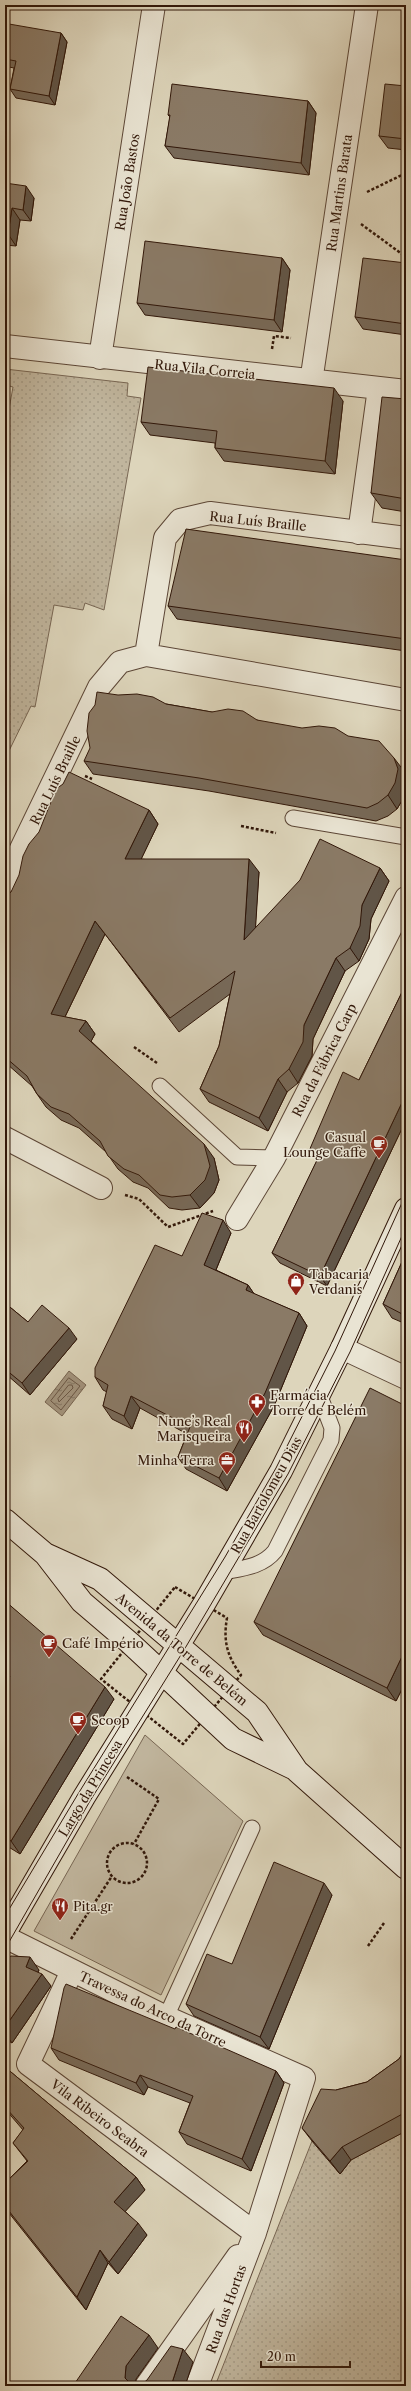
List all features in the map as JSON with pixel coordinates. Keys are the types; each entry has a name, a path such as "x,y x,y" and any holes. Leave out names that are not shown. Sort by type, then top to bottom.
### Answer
{"street":[{"name":"Rua João Bastos","path":"100,358 154,5"},
{"name":"Rua Martins Barata","path":"310,382 367,5"},
{"name":"Rua Vila Correia","path":"5,346 406,392"},
{"path":"358,532 379,388"},
{"name":"Rua Luís Braille","path":"146,655 165,538 180,520 210,513 406,538"},
{"name":"Rua Luís Braille","path":"5,882 99,687 120,662 146,655 406,700"},
{"name":"Rua da Fábrica Carp","path":"237,1220 274,1158 406,898"},
{"path":"5,1138 101,1188"},
{"name":"Rua Bartolomeu Dias","path":"178,1646 223,1572 281,1471 342,1348 406,1209"},
{"path":"342,1348 406,1378"},
{"name":"Avenida da Torre de Belém","path":"5,1520 44,1554 82,1602 162,1672 234,1739 297,1771"},
{"name":"Avenida da Torre de Belém","path":"44,1554 100,1579 257,1712 297,1771 406,1868"},
{"name":"Largo da Princesa","path":"5,1933 105,1762 178,1646"},
{"name":"Travessa do Arco da Torre","path":"5,1937 166,2017 304,2078"},
{"name":"Vila Ribeiro Seabra","path":"72,1971 28,2064 255,2233"},
{"name":"Rua das Hortas","path":"198,2386 255,2233 304,2078"},
{"path":"146,2386 255,2233"}],"lane":[{"path":"293,818 406,837"},
{"path":"160,1086 237,1158 274,1158"},
{"path":"223,1572 260,1564 268,1559 275,1551 331,1440 332,1428 319,1394"},
{"path":"166,2017 252,1828"}],"path":[{"path":"406,173 337,206 406,257"},
{"path":"241,826 278,834"},
{"path":"134,1048 160,1064"},
{"path":"139,1199 168,1227 215,1210 237,1220"},
{"path":"105,1762 158,1799 134,1844"},
{"path":"122,1844 134,1844 140,1847 147,1857 147,1869 144,1875 140,1879 128,1883 117,1880 112,1876 108,1866 109,1854 122,1844"},
{"path":"68,1944 112,1876"},
{"path":"368,1946 384,1923"}],"shaded area":[{"path":"5,369 128,383 127,396 141,398 104,610 85,603 83,610 54,605 35,707 31,706 5,759 5,431 13,387 5,385"},
{"path":"145,1735 243,1821 161,1995 34,1931"},
{"path":"406,2131 406,2386 215,2386 312,2141 340,2174 351,2160"}],"water":[{"path":"69,1371 86,1385 62,1416 45,1402"}],"building":[{"path":"9,24 61,33 49,96 10,89 16,61 5,59 5,46"},
{"path":"172,84 308,101 301,163 165,146 170,115 168,115"},
{"path":"385,84 406,86 406,139 379,136"},
{"path":"5,183 26,186 23,210 12,208 8,234 5,234"},
{"path":"145,241 282,258 274,320 137,303"},
{"path":"363,258 406,263 406,324 355,317"},
{"path":"148,367 334,388 325,461 215,448 217,431 141,422"},
{"path":"382,397 406,399 406,499 371,493"},
{"path":"186,529 406,560 406,639 168,606"},
{"path":"97,692 118,695 137,694 153,697 166,704 212,712 228,709 243,711 257,720 302,728 319,726 335,728 348,736 379,741 394,758 398,769 395,783 388,795 378,803 367,808 199,778 84,761 90,748 87,731 89,713 95,705"},
{"path":"69,772 149,810 125,859 249,859 244,940 300,880 320,839 380,868 362,905 360,926 350,948 336,958 304,1025 303,1042 289,1069 278,1079 259,1118 200,1089 219,1046 235,971 170,1018 95,921 51,1014 86,1021 79,1031 204,1144 210,1166 205,1180 190,1195 172,1197 160,1195 139,1175 124,1169 108,1156 100,1141 69,1114 51,1107 37,1094 27,1076 5,1057 5,897 11,892 19,875 23,856 29,844 39,832 56,789 63,784"},
{"path":"406,984 406,1094 320,1276 272,1253 319,1156 309,1151 343,1072 359,1080"},
{"path":"202,1213 223,1220 204,1265 248,1285 246,1290 299,1313 265,1393 219,1478 178,1457 190,1427 131,1396 124,1416 103,1406 108,1385 95,1377 95,1368 155,1245 182,1256"},
{"path":"406,1253 406,1316 383,1304"},
{"path":"5,1303 28,1322 42,1305 69,1328 22,1383 5,1369"},
{"path":"370,1388 406,1406 406,1648 387,1688 254,1622"},
{"path":"5,1601 105,1687 11,1841 5,1837 5,1684 10,1676 5,1674"},
{"path":"274,1862 324,1883 260,2037 186,2004 207,1954 232,1964"},
{"path":"11,1956 30,1957 26,1967 42,1974 5,2027 5,1959"},
{"path":"66,1984 175,2029 176,2027 276,2071 242,2159 179,2132 193,2096 140,2075 136,2083 51,2048"},
{"path":"406,2048 406,2112 342,2147 330,2161 302,2128 321,2089 336,2090 367,2082 399,2059"},
{"path":"5,2067 136,2177 114,2202 138,2223 109,2262 100,2250 77,2297 5,2206 5,2183 28,2161 13,2143 24,2128 5,2107"},
{"path":"121,2316 149,2335 126,2366 125,2378 130,2383 142,2384 147,2380 171,2346 183,2349 171,2386 73,2386"}],"tram line":[{"path":"5,1916 78,1794 225,1557 276,1468 335,1351 406,1194"},
{"path":"5,1949 90,1801 184,1650 288,1474 350,1352 406,1227"}],"place":[{"name":"Casual Lounge Caffe","path":"379,1159"},
{"name":"Tabacaria Verdanis","path":"296,1296"},
{"name":"Farmácia Torre de Belém","path":"257,1417"},
{"name":"Nune’s Real Marisqueira","path":"244,1443"},
{"name":"Minha Terra","path":"227,1475"},
{"name":"Café Império","path":"49,1658"},
{"name":"Scoop","path":"78,1735"},
{"name":"Pita.gr","path":"60,1921"}]}
